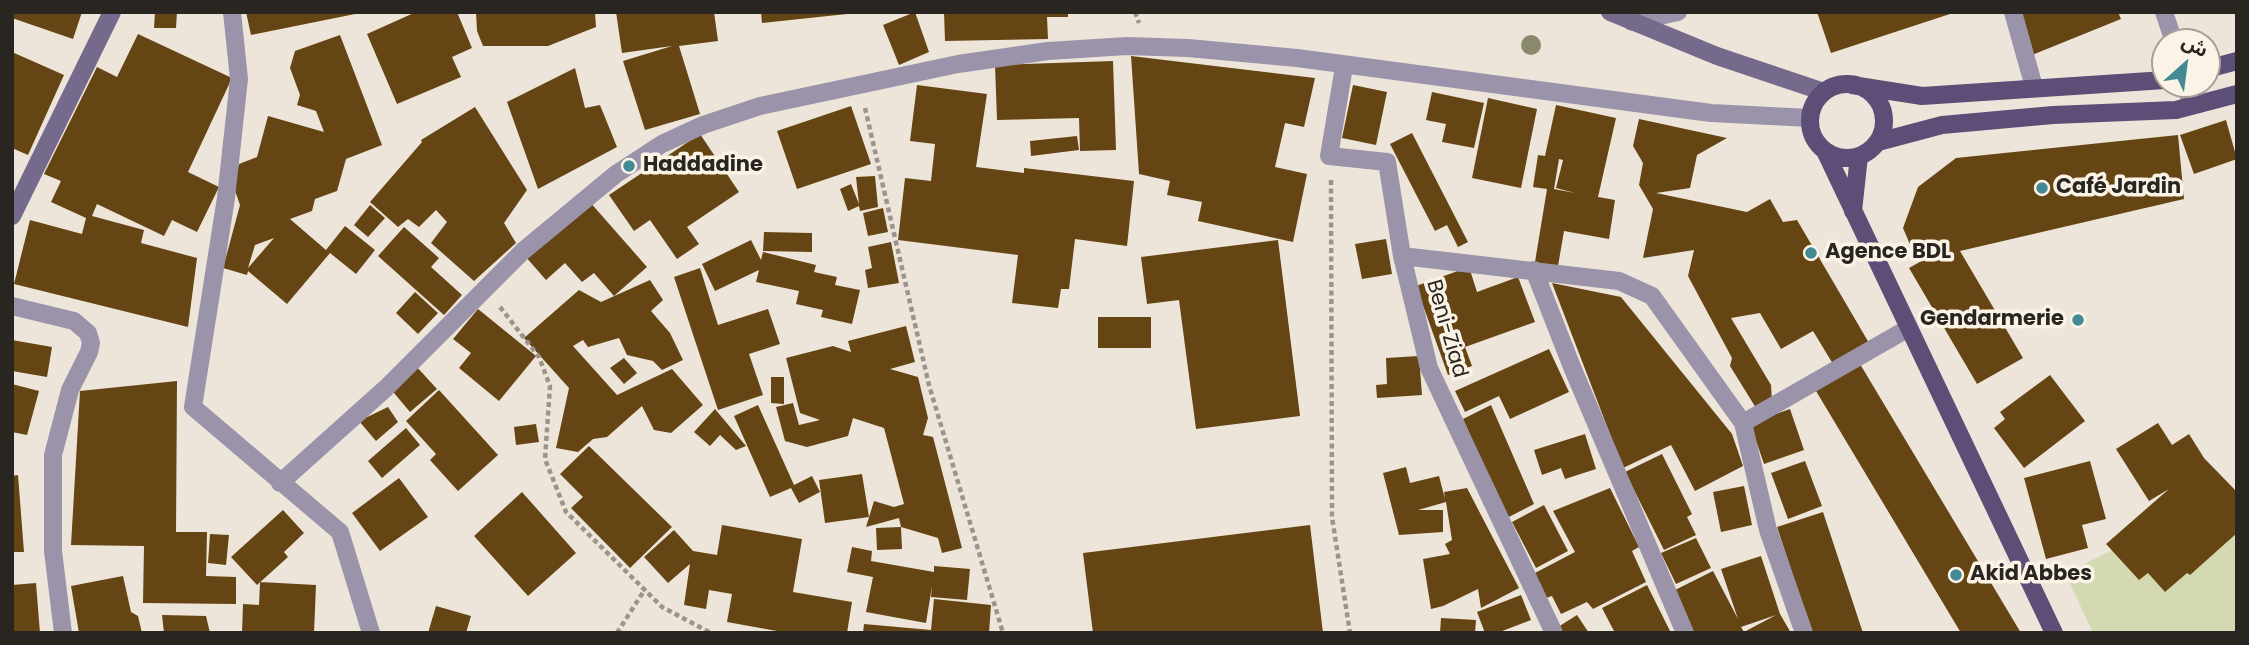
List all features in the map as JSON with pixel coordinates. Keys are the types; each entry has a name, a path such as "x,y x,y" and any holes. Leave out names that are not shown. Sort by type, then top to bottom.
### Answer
{"main road":[{"path":"12,216 112,12"},
{"path":"1610,12 1717,56 1824,92"},
{"path":"2054,633 1852,215 1825,151 1811,131 1810,118 1814,104 1824,92 1838,85 1922,96 2151,81"},
{"path":"1852,85 1874,96 1881,106 1884,119 1878,142"},
{"path":"1825,151 1841,158 1859,156 1878,142 1942,125 2053,115 2176,110 2237,94"},
{"path":"1852,215 1859,156"}],"street":[{"path":"232,12 239,79 226,198 193,407 340,532 371,633"},
{"path":"1632,22 1678,12"},
{"path":"2013,12 2034,87"},
{"path":"280,483 386,388 523,251 616,174 662,144 703,125 760,106 859,83 1048,51 1127,46 1188,48 1297,58 1344,67 1711,113 1810,118"},
{"path":"1329,156 1344,67"},
{"path":"2189,98 2191,106"},
{"name":"Beni-Ziad","path":"1329,156 1387,162 1402,256 1429,368 1554,633"},
{"path":"1402,256 1619,281 1652,296 1742,423 1768,530 1804,633"},
{"path":"1534,270 1572,367 1685,633"},
{"path":"12,306 74,321 88,333 90,343 89,352 66,400 53,455 53,551 63,633"},
{"path":"1742,423 1907,329"}],"path":[{"path":"859,83 929,385 1003,633"},
{"path":"1329,156 1332,517 1350,633"},
{"path":"486,288 520,337 539,357 550,386 545,459 566,512 662,607 711,633"},
{"path":"617,633 645,589"}],"green space":[{"path":"2237,491 2237,633 2093,633 2065,573"}],"building":[{"path":"12,12 82,12 73,39 12,18"},
{"path":"155,12 177,12 176,28 154,28"},
{"path":"246,12 360,12 360,13 251,35"},
{"path":"416,12 457,12 472,48 452,57 461,77 397,104 367,34"},
{"path":"476,12 595,12 596,27 548,46 483,46 477,31"},
{"path":"616,12 714,12 718,41 679,46 700,114 645,130 623,61 672,46 622,53"},
{"path":"761,12 847,12 847,14 762,23"},
{"path":"915,12 929,52 899,65 883,25"},
{"path":"944,12 1068,12 1068,17 1047,17 1048,39 945,41"},
{"path":"1817,12 1953,12 1953,13 1831,53"},
{"path":"2015,12 2118,12 2121,19 2032,55"},
{"path":"138,34 232,78 188,172 219,187 197,232 172,220 164,236 97,204 92,216 144,230 141,243 197,258 188,327 14,284 30,220 82,234 86,218 51,202 61,181 44,174 97,67 117,77"},
{"path":"340,35 382,145 346,159 337,191 315,199 312,211 290,219 326,250 345,226 375,250 356,274 330,253 287,304 248,271 247,275 223,268 240,205 233,185 239,164 257,157 268,116 324,132 316,111 297,105 300,95 290,68 295,51","holes":["274,238 248,268 255,245"]},
{"path":"12,52 64,75 28,155 12,148"},
{"path":"1131,56 1315,78 1304,127 1285,123 1275,167 1307,174 1293,242 1198,221 1202,202 1167,195 1170,181 1139,174"},
{"path":"1113,61 1116,150 1080,151 1079,118 997,120 995,65"},
{"path":"575,68 585,108 600,105 617,147 538,189 507,102"},
{"path":"917,85 987,94 976,167 1024,173 1024,168 1134,181 1127,246 1075,239 1069,289 1061,289 1058,308 1012,303 1018,255 898,240 905,178 931,181 935,144 910,141"},
{"path":"1353,85 1387,92 1376,145 1342,138"},
{"path":"1432,92 1484,103 1474,148 1442,142 1446,124 1426,120"},
{"path":"1488,98 1537,109 1521,188 1472,178"},
{"path":"1556,105 1616,118 1598,197 1615,200 1609,239 1564,231 1558,266 1535,262 1547,189 1533,187 1538,155 1545,156","holes":["1559,159 1563,160 1556,188 1575,193 1554,189"]},
{"path":"851,106 871,164 797,189 777,131"},
{"path":"475,107 527,190 504,223 516,243 474,281 431,243 447,222 436,210 419,227 408,219 398,227 370,202 421,140"},
{"path":"1639,119 1727,138 1697,155 1690,188 1656,193 1747,212 1770,199 1783,222 1797,220 1869,343 1833,364 1813,331 1781,349 1760,313 1731,318 1771,385 1772,401 1756,408 1730,366 1732,358 1688,276 1694,250 1643,258 1653,209 1639,185 1643,163 1633,146"},
{"path":"2226,120 2237,159 2194,174 2180,135"},
{"path":"1412,133 1468,242 1458,247 1447,225 1435,231 1390,144"},
{"path":"700,134 739,192 687,227 699,244 677,259 650,220 634,231 609,195"},
{"path":"2178,135 2184,199 1960,251 2023,358 1977,384 1909,268 1925,259 1917,261 1903,228 1918,187 1956,158"},
{"path":"1077,136 1079,150 1031,156 1030,141"},
{"path":"875,176 878,207 860,211 859,206 848,211 840,189 851,184 859,204 856,177"},
{"path":"589,201 647,267 614,296 594,273 582,282 565,263 546,280 525,256"},
{"path":"370,205 385,218 368,237 354,225"},
{"path":"883,208 888,232 868,236 863,213"},
{"path":"404,227 439,258 431,267 462,295 444,315 378,256"},
{"path":"764,232 812,233 812,252 763,251"},
{"path":"1386,239 1392,274 1362,279 1355,244"},
{"path":"751,240 761,260 763,252 816,265 814,272 837,277 835,285 860,290 852,324 821,317 823,310 796,304 799,291 756,282 759,270 715,291 702,264"},
{"path":"1278,240 1300,416 1196,429 1179,300 1147,304 1141,257"},
{"path":"891,242 899,283 868,288 865,270 872,268 868,247"},
{"path":"1469,267 1477,292 1518,277 1535,322 1465,347 1472,366 1448,375 1416,286"},
{"path":"700,268 718,325 768,309 780,344 749,354 763,395 718,410 674,277"},
{"path":"650,280 663,300 651,311 670,333 683,360 662,370 653,361 627,355 619,338 588,347 583,340 573,346 617,395 672,369 703,405 671,433 654,430 642,406 607,437 593,439 578,452 556,448 569,388 524,338 579,290 601,302"},
{"path":"1552,283 1621,297 1732,434 1743,466 1695,491 1671,445 1623,468"},
{"path":"415,292 438,313 418,334 396,313"},
{"path":"478,309 536,356 499,401 459,368 471,353 453,339"},
{"path":"1098,317 1151,317 1151,348 1098,348"},
{"path":"906,326 915,362 890,369 918,377 928,418 923,435 933,437 962,548 942,553 938,538 901,527 899,518 866,527 874,501 894,507 904,504 884,428 853,418 848,436 807,447 785,441 776,407 793,403 799,425 820,420 800,413 786,358 833,346 851,352 848,341"},
{"path":"12,340 52,347 47,377 12,371"},
{"path":"1549,349 1569,392 1510,419 1499,396 1465,412 1455,391"},
{"path":"1419,356 1422,395 1377,398 1376,385 1387,384 1386,358"},
{"path":"624,358 637,373 624,384 610,368"},
{"path":"1860,364 2021,633 1961,633 1816,391"},
{"path":"415,365 437,389 410,412 389,387"},
{"path":"2050,375 2085,421 2024,468 1994,428 2005,419 2000,412"},
{"path":"771,377 784,377 784,404 771,403"},
{"path":"177,381 176,532 207,532 206,576 236,577 236,604 143,603 144,546 71,545 80,391"},
{"path":"12,384 39,391 27,435 12,432"},
{"path":"439,390 498,455 458,491 430,460 436,454 406,421"},
{"path":"758,405 794,485 812,476 820,492 799,503 791,488 770,497 734,416"},
{"path":"1491,405 1534,504 1507,518 1463,419"},
{"path":"388,407 398,422 376,441 359,421"},
{"path":"715,409 746,446 736,450 720,435 710,446 694,432"},
{"path":"1790,409 1804,450 1764,464 1750,423"},
{"path":"2158,423 2172,445 2189,434 2204,458 2237,492 2237,533 2190,575 2187,573 2165,592 2148,573 2139,580 2106,544 2169,489 2149,501 2116,449"},
{"path":"536,424 539,442 516,445 514,427"},
{"path":"406,428 420,445 382,478 368,461"},
{"path":"1585,434 1596,469 1565,479 1561,468 1542,475 1534,450"},
{"path":"589,446 672,527 630,568 571,508 583,497 560,474"},
{"path":"1662,454 1692,514 1687,517 1696,535 1664,550 1625,472"},
{"path":"1805,461 1822,506 1788,519 1771,473"},
{"path":"2090,461 2106,519 2082,525 2088,548 2046,559 2024,478"},
{"path":"1406,467 1410,483 1439,476 1445,499 1444,492 1467,488 1519,588 1481,608 1478,589 1431,609 1423,559 1450,554 1445,544 1452,540 1446,502 1418,510 1443,510 1443,532 1399,535 1383,473"},
{"path":"862,474 869,517 825,523 819,480"},
{"path":"18,475 24,552 12,552 12,476"},
{"path":"399,478 428,517 380,551 352,513"},
{"path":"1744,486 1752,525 1721,532 1713,492"},
{"path":"1610,488 1639,547 1632,551 1646,582 1593,609 1587,602 1561,614 1552,596 1546,598 1533,574 1575,552 1553,511"},
{"path":"522,492 576,553 528,596 474,536"},
{"path":"1544,505 1568,551 1536,568 1512,522"},
{"path":"283,510 304,533 284,552 288,557 257,585 231,557"},
{"path":"1823,512 1863,633 1812,633 1777,527"},
{"path":"722,525 802,539 793,592 852,602 847,633 788,633 727,622 732,594 709,590 706,609 684,605 690,564 668,583 644,557 674,530 693,551 717,555"},
{"path":"1310,525 1323,633 1093,633 1083,553"},
{"path":"901,527 902,549 877,550 876,528"},
{"path":"210,534 229,535 226,565 208,563"},
{"path":"1696,538 1711,568 1676,584 1661,553"},
{"path":"852,547 872,551 871,561 934,572 934,566 970,569 967,600 931,597 932,586 926,623 866,612 873,577 847,572"},
{"path":"1761,556 1780,614 1791,633 1694,633 1673,591 1713,571 1738,619 1721,569","holes":["1776,615 1744,632 1741,627"]},
{"path":"123,576 131,612 138,616 142,633 79,633 71,586"},
{"path":"260,582 316,585 314,633 242,633 243,604 259,605"},
{"path":"36,583 40,633 12,633 12,585"},
{"path":"1647,585 1671,633 1615,633 1602,608"},
{"path":"1521,595 1531,620 1497,633 1485,633 1477,612"},
{"path":"934,599 991,605 989,633 863,633 864,624 931,630"},
{"path":"436,606 471,616 466,633 428,633"},
{"path":"162,615 206,616 210,633 164,633"},
{"path":"1577,615 1589,633 1562,633 1558,627"},
{"path":"1441,618 1476,620 1475,633 1440,633"}],"place":[{"name":"Haddadine","path":"629,166"},
{"name":"Café Jardin","path":"2042,188"},
{"name":"Agence BDL","path":"1811,253"},
{"name":"Gendarmerie","path":"2078,320"},
{"name":"Akid Abbes","path":"1956,575"}]}
